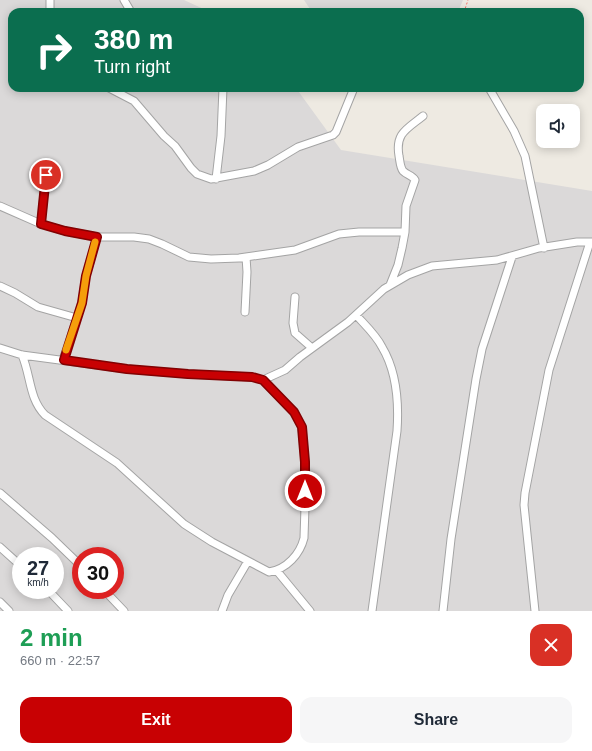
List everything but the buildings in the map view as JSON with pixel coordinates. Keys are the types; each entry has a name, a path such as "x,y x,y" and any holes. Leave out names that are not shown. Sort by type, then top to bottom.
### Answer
{"street":[{"path":"117,92 134,101 197,174 212,180 254,171 268,165 298,147 333,135 336,132 352,92"},
{"path":"216,179 221,136 223,92"},
{"path":"491,92 514,131 525,156 544,248"},
{"path":"390,285 398,265 405,232 406,206 415,180 413,176 404,172 400,166 397,148 401,134 423,116"},
{"path":"41,224 46,175"},
{"path":"0,206 41,224 65,231 97,237 134,237 149,239 189,257 211,259 295,250 338,234 359,232 405,232"},
{"path":"64,360 76,318 82,303 86,276 97,237"},
{"path":"263,380 285,370 356,315 390,285 408,275 432,266 497,260 544,248 591,242 549,370 525,493 524,505 535,611"},
{"path":"244,312 247,272 246,256"},
{"path":"443,611 453,524 476,379 482,349 512,257"},
{"path":"0,286 38,307 76,318"},
{"path":"295,298 292,324 295,333 312,348"},
{"path":"356,315 382,345 388,358 399,404 396,439 372,611"},
{"path":"0,348 22,355 127,369 252,377 263,380 286,403 299,420 302,427 306,475 304,538 301,548 296,556 277,571 269,572 212,542 184,524 117,463 45,415 38,408 34,401 29,373 22,355"},
{"path":"0,493 72,557"},
{"path":"0,547 12,558"},
{"path":"222,611 228,595 248,561"},
{"path":"277,571 310,611"},
{"path":"57,599 68,611"},
{"path":"113,599 124,611"},
{"path":"0,602 10,611"}],"shaded area":[{"path":"0,0 184,0 201,8 8,8 8,92 299,92 341,150 592,191 592,611 0,611"},
{"path":"304,0 463,0 460,8 309,8"}],"slow traffic":[{"path":"66,350 82,303 86,276 95,242"}],"route":[{"path":"46,175 41,224 65,231 97,237 86,276 82,303 76,318 64,360 127,369 252,377 263,380 294,412 302,427 306,475 305,491"}]}
